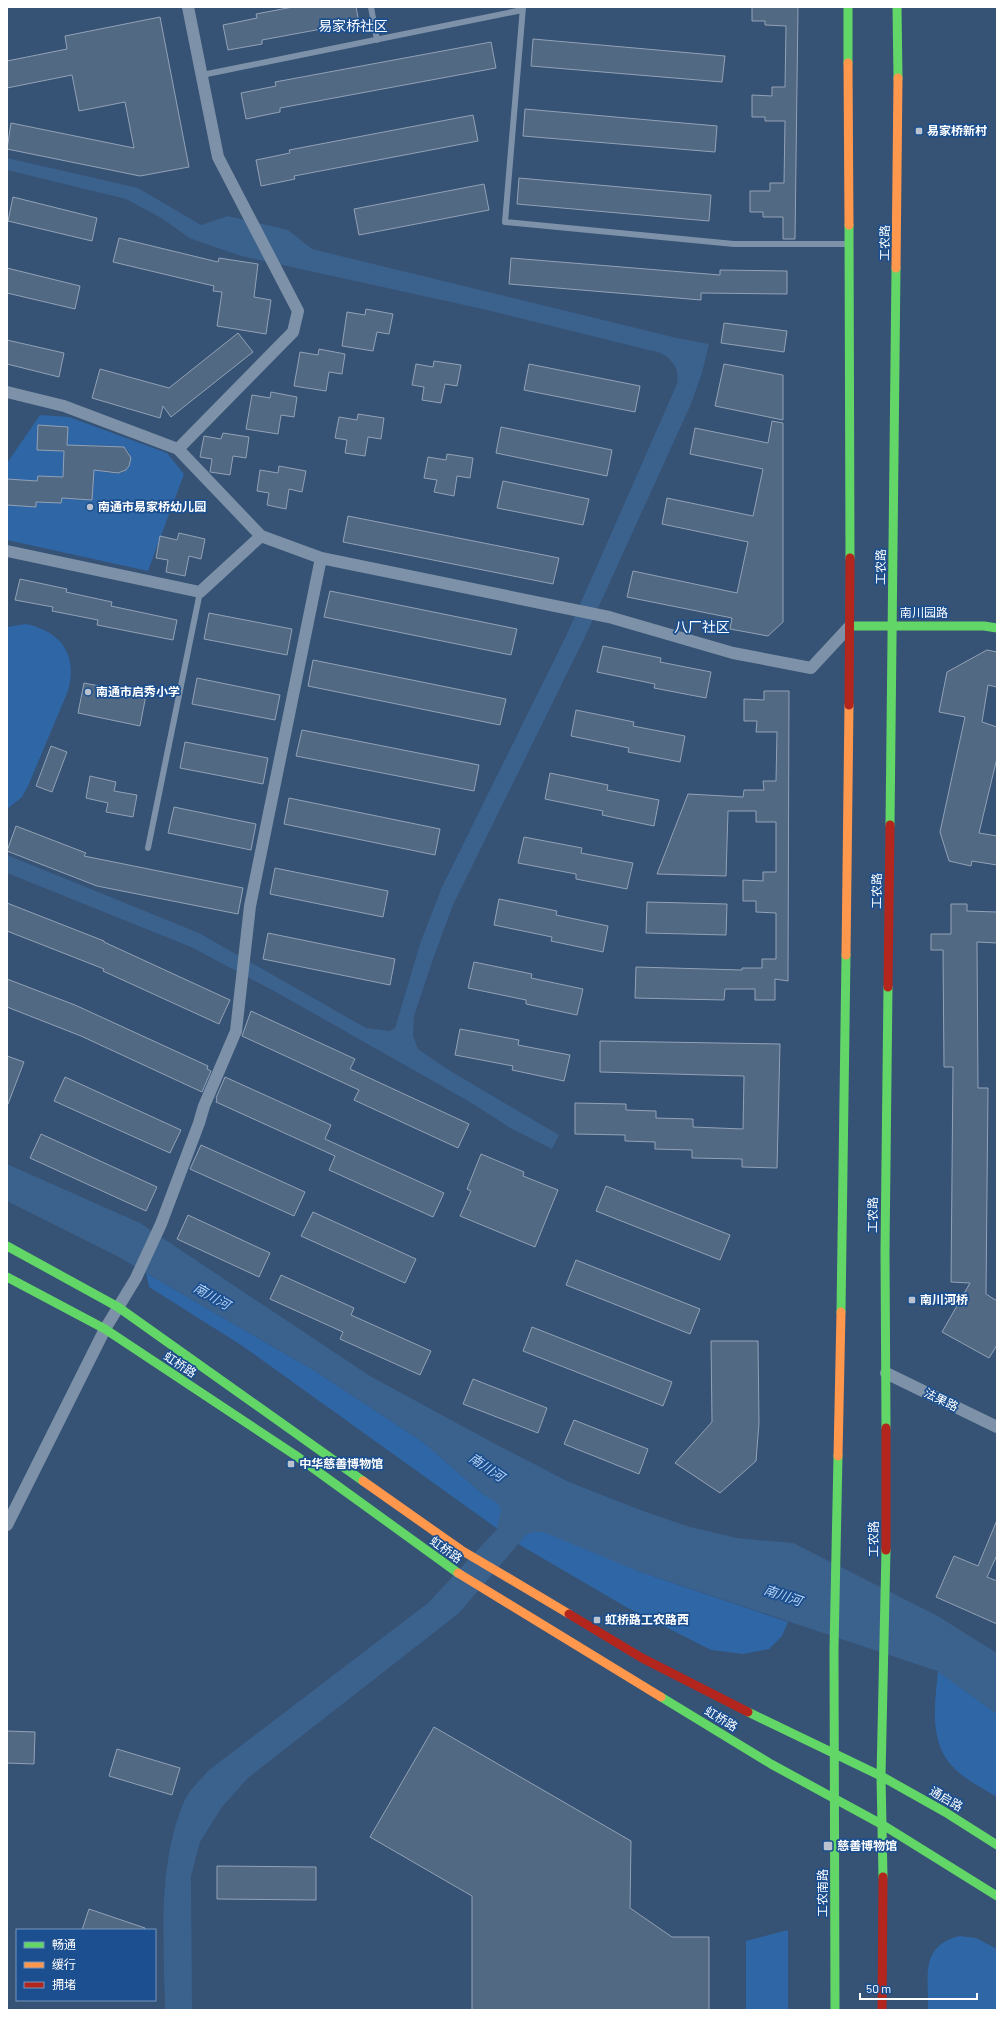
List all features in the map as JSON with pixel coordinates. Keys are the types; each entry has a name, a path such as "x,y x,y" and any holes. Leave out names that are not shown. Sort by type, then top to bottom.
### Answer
{"main road":[{"path":"833,1752 835,1541 842,1241 850,626 848,7"},
{"name":"工农路","path":"881,1776 886,1561 885,1251 898,137 897,7"},
{"name":"南川园路","path":"850,626 984,626 997,628"},
{"name":"虹桥路","path":"7,1246 118,1307 461,1550 642,1658 755,1716 881,1776"},
{"name":"虹桥路","path":"7,1277 105,1330 295,1455 446,1566 771,1764 883,1825"},
{"name":"工农南路","path":"833,1752 835,2010"},
{"path":"881,1776 883,1825 882,2010"},
{"name":"通启路","path":"881,1776 945,1812 997,1845"},
{"path":"883,1825 997,1896"}],"street":[{"path":"178,449 293,332 298,311 218,157 188,7"},
{"path":"7,392 64,406 178,449 261,536 321,558 603,615 733,653 811,668 850,626"},
{"path":"7,551 200,592 261,536"},
{"path":"7,1525 105,1330 136,1278 161,1224 200,1123 204,1106 236,1031 250,906 321,558"},
{"name":"法果路","path":"886,1373 997,1427"}],"lane":[{"path":"370,7 377,40"},
{"path":"202,75 377,40 522,8 505,222 734,244 848,244"},
{"path":"148,848 200,592"}],"shaded area":[{"name":"南通市易家桥幼儿园","path":"40,415 69,417 167,453 184,474 148,571 7,540 7,505 35,507 36,502 61,503 62,498 92,500 94,470 113,473 123,472 127,469 130,462 129,453 127,450 123,447 74,445 63,468 63,477 38,476 37,481 7,479 7,463","holes":["39,425 68,427 67,451 37,450"]},
{"path":"26,624 39,628 58,639 69,656 71,678 68,691 28,786 22,797 7,809 7,627"},
{"path":"146,1273 315,1371 423,1442 484,1495 638,1571 788,1622 782,1636 769,1649 743,1654 711,1650 626,1607 520,1545 241,1345 149,1287"},
{"path":"938,1671 997,1714 997,1797 958,1772 946,1758 940,1746 935,1722"},
{"path":"788,1930 788,2010 746,2010 746,1941"},
{"path":"959,1936 976,1938 997,1949 997,2010 928,2010 928,1975 932,1955 937,1947 946,1941"}],"water":[{"path":"7,158 138,188 201,225 228,216 288,230 312,249 677,338 709,344 702,373 691,404 584,639 453,905 414,1016 413,1036 418,1049 447,1069 559,1135 552,1149 512,1129 470,1102 274,991 191,947 7,873 7,855 199,933 366,1028 389,1031 395,1028 421,941 442,887 567,634 677,384 678,379 675,366 661,353 487,310 241,256 189,238 163,219 126,199 7,170"},
{"name":"南川河","path":"7,1164 140,1223 370,1376 569,1482 643,1511 690,1527 737,1538 793,1543 936,1615 997,1653 997,1714 937,1671 638,1571 543,1532 532,1532 526,1535 459,1613 248,1778 222,1807 200,1842 191,1876 192,2010 165,2010 163,1932 169,1854 175,1828 183,1804 194,1786 209,1770 428,1603 497,1529 501,1509 497,1503 484,1495 423,1442 315,1371 117,1256 7,1201"}],"building":[{"path":"293,7 356,7 359,22 262,40 262,44 228,50 223,25 257,18 256,14"},
{"path":"752,7 798,7 795,239 783,239 783,217 763,217 763,212 750,212 750,191 770,191 770,183 784,183 785,121 765,121 765,117 752,117 752,95 772,96 772,87 785,87 786,26 765,25 765,21 752,21"},
{"path":"160,17 189,167 140,176 7,149 11,123 134,148 125,102 79,111 72,75 7,88 7,61 67,49 65,36"},
{"path":"533,39 725,56 722,82 531,66"},
{"path":"491,42 496,68 280,108 280,112 246,119 241,93 276,86 275,82"},
{"path":"525,109 717,126 715,152 523,136"},
{"path":"473,115 478,141 294,176 295,179 261,186 256,160 290,153 289,150"},
{"path":"519,178 711,195 709,221 517,204"},
{"path":"484,184 489,210 359,235 354,209"},
{"path":"13,197 97,218 92,241 8,221"},
{"path":"119,238 218,262 219,258 258,264 254,297 271,300 266,334 217,326 222,292 213,291 214,286 113,262"},
{"path":"511,258 720,275 720,270 787,271 787,294 701,293 701,300 509,284"},
{"path":"7,268 80,286 75,309 7,293"},
{"path":"366,309 393,314 389,334 377,332 373,351 342,346 347,312 365,315"},
{"path":"724,323 787,331 784,352 721,343"},
{"path":"238,333 253,352 171,417 163,406 160,418 92,398 100,369 169,388"},
{"path":"7,340 64,353 59,377 7,364"},
{"path":"319,349 345,354 342,374 329,372 326,391 294,386 300,352 318,355"},
{"path":"434,361 461,365 457,386 445,384 441,403 422,400 424,387 412,385 416,364 433,367"},
{"path":"529,364 640,386 635,412 524,390"},
{"path":"724,364 783,375 783,420 715,406"},
{"path":"271,392 297,397 294,417 281,415 278,434 246,429 252,395 270,398"},
{"path":"358,414 384,418 381,439 368,437 365,456 345,453 347,440 335,438 339,417 357,420"},
{"path":"772,421 783,423 783,622 768,636 730,629 732,618 627,597 633,571 737,593 748,542 662,524 667,498 753,516 763,469 690,454 695,428 768,443"},
{"path":"38,425 68,427 67,445 124,447 131,458 129,466 126,470 118,473 94,470 92,500 62,498 61,503 36,502 36,507 7,505 7,479 37,481 38,476 63,477 64,451 37,450"},
{"path":"501,427 612,450 607,476 496,453"},
{"path":"223,433 249,437 246,458 233,456 230,475 210,472 212,459 200,457 204,436 221,439"},
{"path":"447,454 473,458 470,478 457,476 454,496 434,492 437,480 424,478 428,457 446,460"},
{"path":"279,466 306,471 302,492 289,489 286,509 267,505 269,493 257,491 260,470 278,473"},
{"path":"503,481 589,499 583,525 497,508"},
{"path":"348,516 559,558 553,584 343,542"},
{"path":"179,533 205,539 201,559 189,556 185,576 166,572 168,560 156,558 160,536 177,540"},
{"path":"20,579 67,589 66,592 112,602 111,606 177,620 173,640 97,625 98,620 52,611 53,607 15,600"},
{"path":"330,591 517,629 511,655 324,617"},
{"path":"209,613 292,629 287,655 204,639"},
{"path":"603,646 661,658 660,662 711,672 706,698 654,688 655,684 597,672"},
{"path":"987,650 997,652 997,687 988,685 982,722 997,727 997,758 979,833 997,836 997,865 972,861 971,866 949,861 940,832 965,717 939,712 947,672"},
{"path":"313,660 506,699 500,725 308,686"},
{"path":"197,678 280,695 275,720 192,704"},
{"path":"84,683 146,695 140,726 78,713"},
{"path":"764,691 789,691 788,981 775,979 775,1000 755,1000 755,989 725,989 724,1000 635,998 636,967 742,970 742,968 762,968 762,959 776,959 776,913 756,912 756,901 743,901 743,880 763,881 763,872 776,872 776,822 756,822 756,811 728,811 726,876 657,874 688,794 743,797 744,790 764,790 763,781 776,781 777,732 756,732 757,721 744,721 744,699 764,700"},
{"path":"576,710 634,722 633,726 685,736 680,762 628,752 629,748 571,736"},
{"path":"302,730 479,765 474,791 296,756"},
{"path":"185,742 268,758 263,784 180,768"},
{"path":"51,746 67,752 52,792 36,786"},
{"path":"550,773 608,785 607,790 659,800 654,826 602,815 603,811 545,799"},
{"path":"90,776 116,782 114,791 137,795 133,817 106,812 108,803 86,798"},
{"path":"289,798 440,829 435,855 284,824"},
{"path":"174,807 256,824 251,850 168,833"},
{"path":"16,826 86,853 84,856 243,888 238,914 97,886 7,851"},
{"path":"524,837 582,848 581,853 633,863 627,889 576,879 576,874 518,863"},
{"path":"275,868 388,891 383,917 270,894"},
{"path":"499,899 557,911 556,915 608,926 603,952 551,941 552,937 494,925"},
{"path":"647,902 727,904 726,935 646,933"},
{"path":"7,903 104,941 230,1000 219,1024 103,971 104,969 7,931"},
{"path":"951,904 967,904 967,911 997,912 997,943 977,942 978,1088 988,1088 986,1294 997,1301 997,1345 989,1358 942,1332 970,1283 951,1282 953,1067 944,1067 943,950 931,950 931,934 951,934"},
{"path":"268,933 395,959 390,985 263,959"},
{"path":"474,962 532,974 531,978 583,989 577,1015 526,1004 526,1000 468,988"},
{"path":"7,979 75,1005 208,1066 207,1069 211,1071 202,1092 81,1036 7,1007"},
{"path":"251,1011 355,1059 350,1069 469,1124 458,1148 354,1100 359,1090 242,1036"},
{"path":"460,1029 519,1040 518,1045 570,1055 564,1081 512,1070 513,1066 455,1055"},
{"path":"600,1041 780,1044 777,1168 742,1167 742,1159 692,1158 692,1150 655,1149 655,1142 625,1141 625,1135 575,1134 575,1103 626,1104 626,1110 656,1111 656,1118 693,1119 693,1127 743,1129 744,1076 600,1072"},
{"path":"7,1056 24,1062 8,1104 7,1104"},
{"path":"65,1077 181,1130 170,1153 54,1101"},
{"path":"225,1077 331,1125 325,1139 444,1193 433,1217 329,1170 335,1156 216,1102 216,1098"},
{"path":"41,1134 157,1187 146,1211 30,1158"},
{"path":"201,1145 305,1192 294,1216 190,1169"},
{"path":"481,1154 524,1172 523,1176 558,1190 535,1247 460,1216 471,1191 467,1189"},
{"path":"606,1186 730,1235 720,1260 596,1211"},
{"path":"313,1212 416,1259 405,1283 301,1236"},
{"path":"188,1215 270,1253 259,1277 177,1239"},
{"path":"576,1260 700,1309 690,1334 566,1285"},
{"path":"281,1275 354,1308 351,1315 431,1351 420,1375 340,1339 343,1332 270,1299"},
{"path":"532,1327 672,1382 663,1406 523,1351"},
{"path":"711,1341 758,1341 759,1423 756,1461 720,1493 675,1463 712,1422"},
{"path":"473,1379 547,1408 538,1433 463,1404"},
{"path":"574,1420 648,1449 639,1474 564,1444"},
{"path":"997,1520 997,1555 987,1577 997,1581 997,1624 936,1597 954,1556 978,1566"},
{"path":"434,1727 631,1841 630,1908 672,1937 709,1937 709,2010 472,2010 472,1896 370,1837"},
{"path":"7,1731 35,1732 34,1764 7,1763"},
{"path":"117,1749 180,1768 172,1795 109,1776"},
{"path":"217,1866 316,1867 316,1900 217,1899"},
{"path":"89,1909 145,1928 145,1929 82,1929"}],"traffic: fast":[{"path":"848,7 848,63"},
{"path":"897,7 898,78"},
{"path":"849,225 850,558"},
{"path":"890,825 896,268"},
{"path":"850,626 984,626 997,628"},
{"path":"841,1312 846,955"},
{"path":"886,1428 885,1251 888,987"},
{"path":"7,1246 118,1307 363,1481"},
{"path":"7,1277 105,1329 295,1455 458,1573"},
{"path":"835,2010 834,1649 838,1456"},
{"path":"883,1877 881,1776 886,1550"},
{"path":"661,1697 771,1764 883,1825 997,1896"},
{"path":"748,1712 881,1776 945,1812 997,1845"}],"traffic: slow":[{"path":"848,63 849,225"},
{"path":"896,268 898,78"},
{"path":"846,955 849,705"},
{"path":"838,1456 841,1312"},
{"path":"363,1481 461,1550 569,1614"},
{"path":"458,1573 661,1697"}],"traffic: jam":[{"path":"849,705 850,558"},
{"path":"888,987 890,825"},
{"path":"886,1428 886,1550"},
{"path":"569,1614 642,1658 748,1712"},
{"path":"882,2010 883,1877"}],"place":[{"name":"易家桥新村","path":"919,131"},
{"name":"南通市易家桥幼儿园","path":"90,507"},
{"name":"南通市启秀小学","path":"88,692"},
{"name":"南川河桥","path":"912,1300"},
{"name":"中华慈善博物馆","path":"291,1464"},
{"name":"虹桥路工农路西","path":"597,1620"},
{"name":"慈善博物馆","path":"828,1846"}],"district":[{"name":"易家桥社区","path":"353,26"},
{"name":"八厂社区","path":"702,627"}]}
